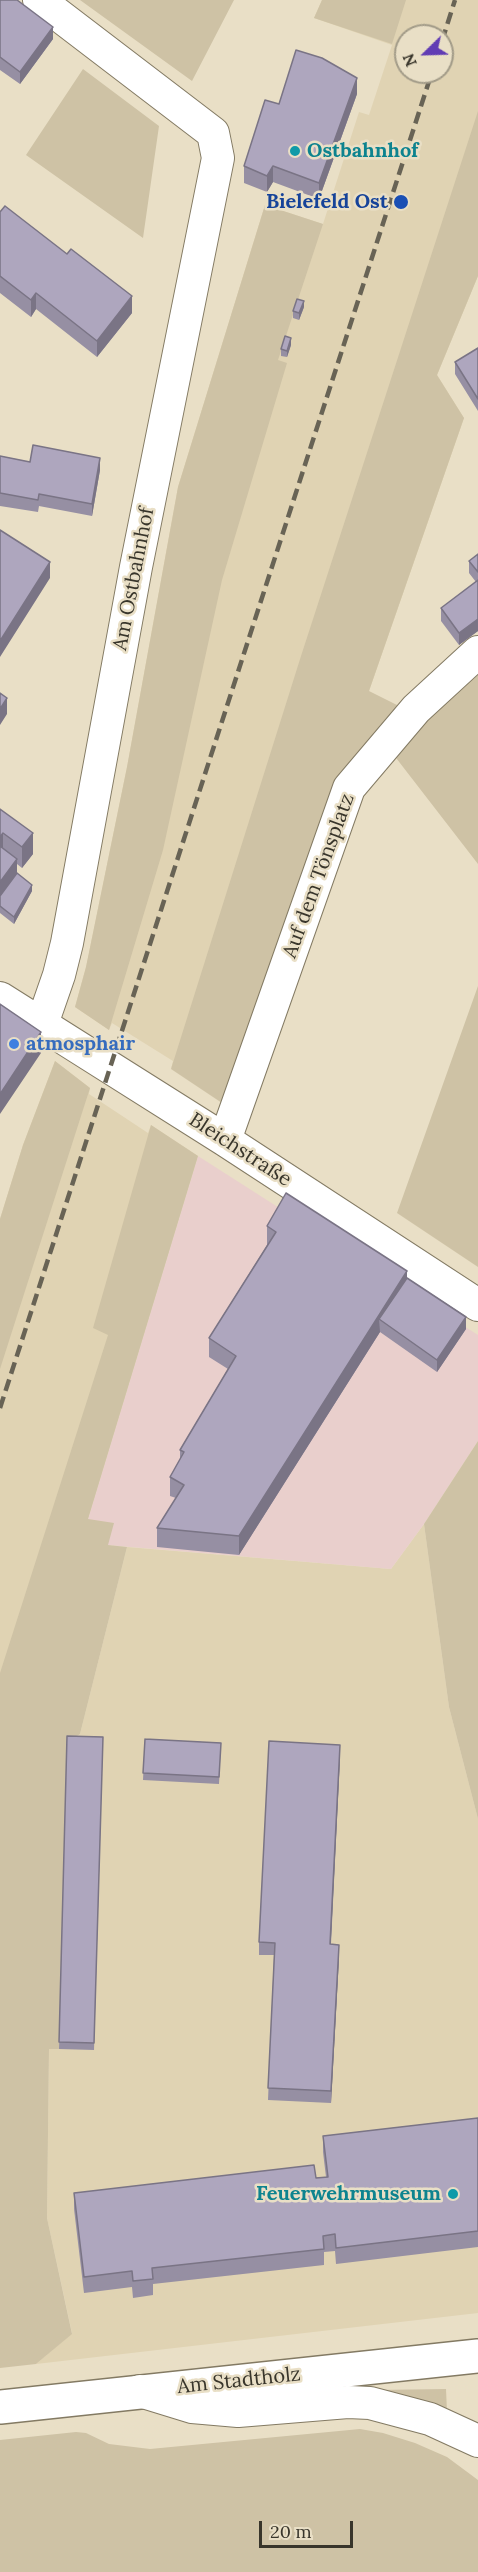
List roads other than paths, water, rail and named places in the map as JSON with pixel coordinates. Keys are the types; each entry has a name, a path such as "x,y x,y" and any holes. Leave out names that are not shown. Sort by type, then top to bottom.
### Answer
{"main road":[{"name":"Am Stadtholz","path":"0,2407 478,2356"}],"street":[{"name":"Am Ostbahnhof","path":"39,0 213,133 218,149 66,943 59,975 42,1024"},
{"name":"Auf dem Tönsplatz","path":"225,1140 349,788 416,709 478,652"},
{"name":"Bleichstraße","path":"0,998 225,1140 478,1305"},
{"path":"140,2391 192,2407 238,2411 348,2402 370,2403 430,2419 478,2441"}],"railway":[{"path":"447,24 455,0"},
{"path":"0,1408 428,84"}],"place":[{"name":"Ostbahnhof","path":"295,151"},
{"name":"Bielefeld Ost","path":"401,202"},
{"name":"atmosphair","path":"14,1044"},
{"name":"Feuerwehrmuseum","path":"453,2194"}]}
